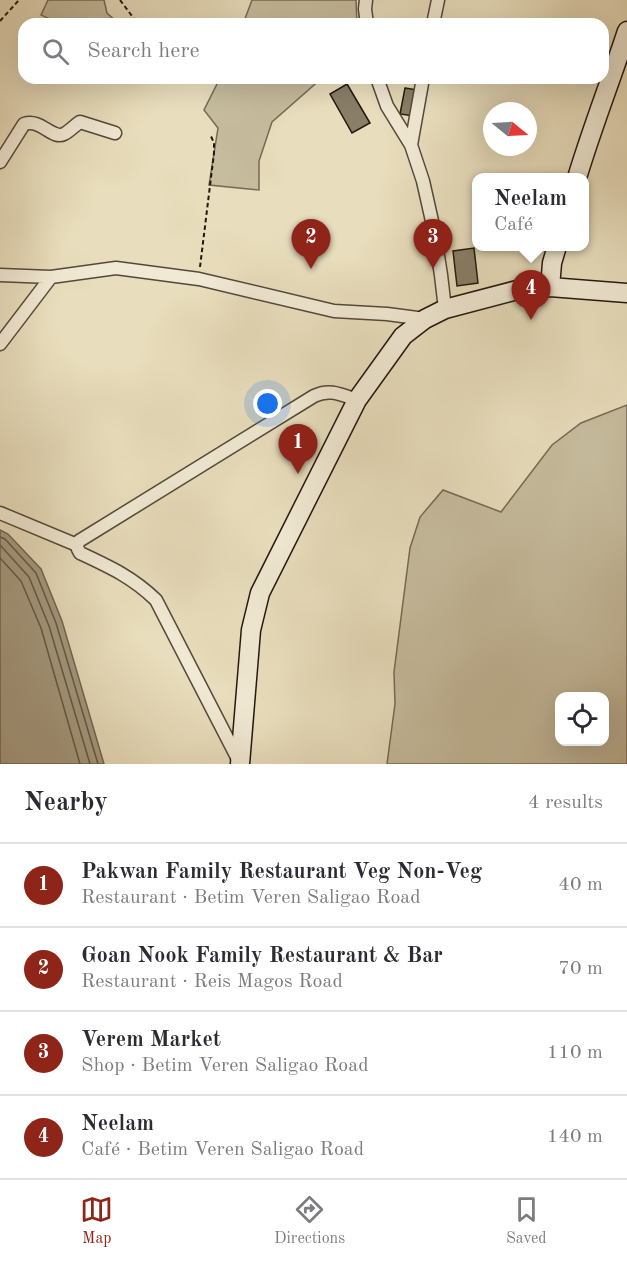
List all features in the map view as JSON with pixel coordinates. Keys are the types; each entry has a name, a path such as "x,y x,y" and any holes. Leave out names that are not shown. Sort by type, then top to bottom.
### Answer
{"main road":[{"path":"578,173 627,31"},
{"path":"550,287 556,251"},
{"path":"240,764 251,630 260,593 357,400 403,336 425,319 445,309 525,288 550,287 627,293"}],"street":[{"path":"366,0 366,18"},
{"path":"434,18 438,0"},
{"path":"380,84 387,106 411,145 423,182 434,230 445,309"},
{"path":"411,145 422,84"},
{"path":"0,162 24,124 30,122 57,135 65,134 80,122 115,133"},
{"path":"0,274 51,277 116,268 199,279 334,311 425,319"},
{"path":"0,344 51,277"},
{"path":"240,764 156,600 127,576 80,553 77,545 79,541 314,396 331,391 357,400"},
{"path":"0,513 77,545"}],"path":[{"path":"0,21 19,0"},
{"path":"120,0 134,18"},
{"path":"199,279 214,153 214,143 210,134"}],"shaded area":[{"path":"48,0 104,0 107,13 112,18 47,18 41,15"},
{"path":"252,0 356,0 357,18 245,18"},
{"path":"217,84 315,84 272,122 259,161 259,190 209,185 218,128 204,110"},
{"path":"627,405 627,764 387,764 395,704 394,672 410,548 420,517 443,490 501,512 552,445 581,423"}],"water":[{"path":"0,530 8,534 41,569 62,621 104,764 0,764"}],"building":[{"path":"347,84 370,123 352,133 330,94"},
{"path":"405,88 418,90 413,116 400,114"},
{"path":"472,248 474,251 478,283 457,286 453,251"}],"place":[{"name":"Goan Nook Family Restaurant & Bar","path":"311,269"},
{"name":"Verem Market","path":"433,269"},
{"name":"Neelam","path":"531,320"},
{"name":"Pakwan Family Restaurant Veg Non-Veg","path":"298,474"}]}
